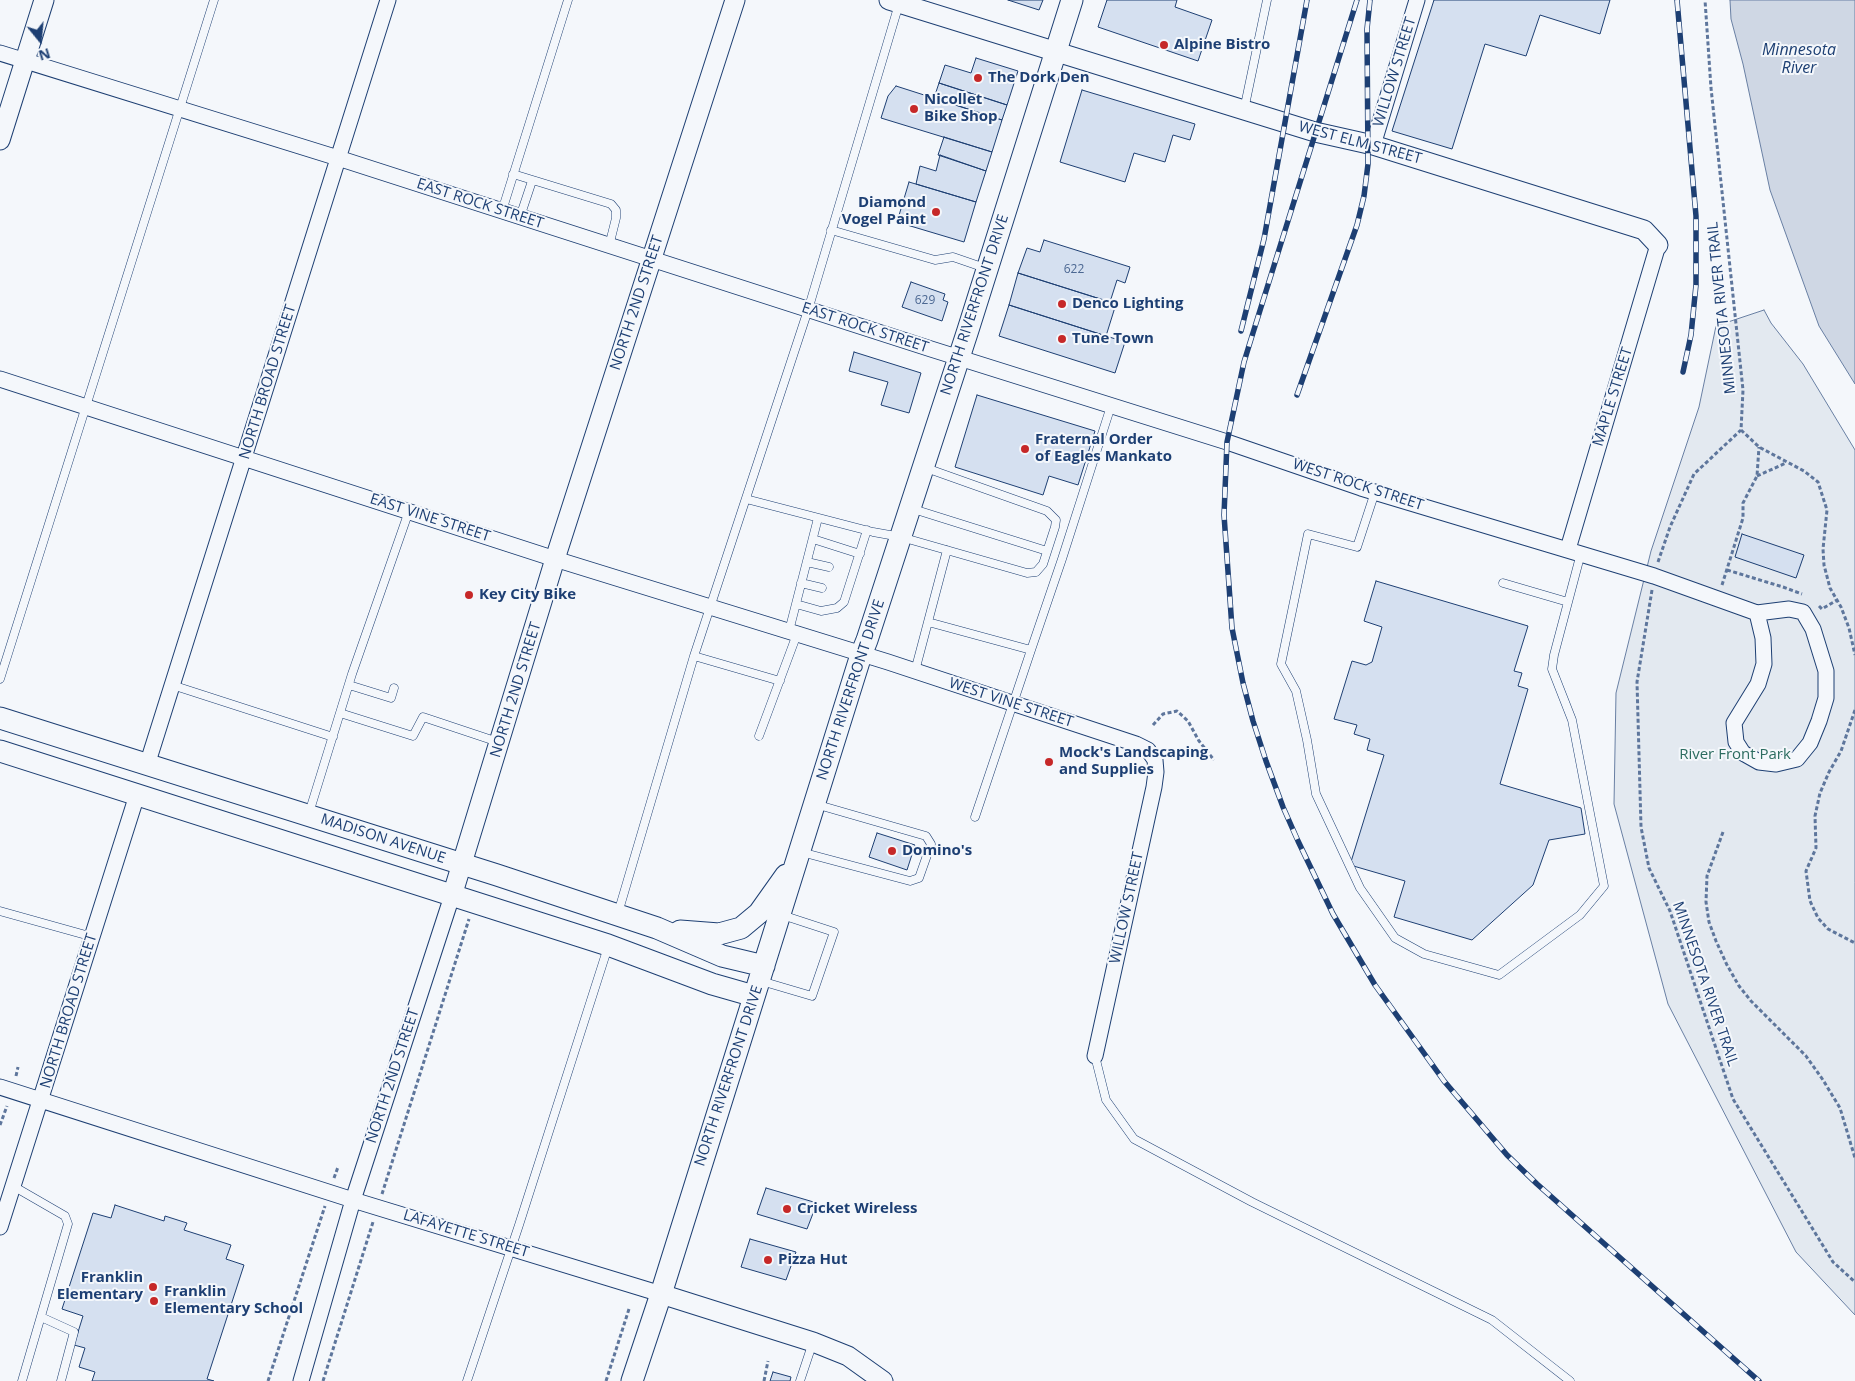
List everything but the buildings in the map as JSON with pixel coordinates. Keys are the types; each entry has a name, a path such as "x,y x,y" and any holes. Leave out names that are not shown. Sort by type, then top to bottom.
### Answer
{"main road":[{"name":"NORTH RIVERFRONT DRIVE","path":"632,1381 861,655 959,357 1072,0"},
{"name":"MADISON AVENUE","path":"0,718 657,928 722,956 759,981"},
{"path":"0,751 608,945 712,984 759,981"},
{"path":"657,928 718,934 741,928 758,913 797,856"}],"street":[{"path":"0,140 44,0"},
{"name":"NORTH BROAD STREET","path":"147,765 388,0"},
{"name":"NORTH 2ND STREET","path":"301,1381 353,1200 463,865 556,559 735,0"},
{"name":"WILLOW STREET","path":"1373,144 1418,0"},
{"name":"WEST ELM STREET","path":"896,1 1315,132 1373,144 1644,230 1658,245"},
{"name":"EAST ROCK STREET","path":"0,53 338,158 651,260 959,357"},
{"name":"MAPLE STREET","path":"1574,551 1658,245"},
{"name":"WEST ROCK STREET","path":"959,357 1227,442 1375,492 1654,576 1757,613 1789,608 1803,612 1813,629 1826,671 1826,698 1810,744 1797,759 1776,764 1759,762 1743,752 1736,742 1734,723 1758,684 1764,664 1763,638 1757,613"},
{"name":"EAST VINE STREET","path":"0,379 556,559 861,655"},
{"name":"WEST VINE STREET","path":"861,655 1136,744 1148,750 1155,760"},
{"name":"WILLOW STREET","path":"1095,1056 1154,787 1155,760"},
{"name":"NORTH BROAD STREET","path":"0,1227 138,794"},
{"name":"LAFAYETTE STREET","path":"0,1087 353,1200 813,1342 848,1356 883,1381"}],"lane":[{"path":"0,679 214,0"},
{"path":"502,211 568,0"},
{"path":"1244,110 1267,0"},
{"path":"618,916 694,656 808,310 896,1"},
{"path":"513,174 611,204 616,210 616,218 609,246"},
{"path":"520,217 532,180"},
{"path":"832,230 935,260 953,257 987,269"},
{"path":"974,818 1014,704 1111,406"},
{"path":"746,499 901,537 1027,572 1036,572 1043,564 1056,520 1047,511 923,467"},
{"path":"1375,492 1357,547 1308,534 1281,664 1296,691 1316,794 1360,888 1395,938 1424,954 1499,975 1580,915 1604,886 1572,720 1552,669 1568,602 1574,551"},
{"path":"910,507 1046,551"},
{"path":"308,816 349,685 409,511"},
{"path":"759,736 780,681 793,633 796,604 818,518"},
{"path":"796,604 821,611 837,608 844,602 844,592 850,573 860,554 867,530"},
{"path":"813,539 860,554"},
{"path":"915,671 947,550"},
{"path":"806,562 829,567"},
{"path":"801,583 822,588"},
{"path":"1503,583 1568,602"},
{"path":"928,622 1031,650"},
{"path":"694,656 780,681"},
{"path":"172,685 333,736"},
{"path":"349,685 391,698 394,688"},
{"path":"340,713 413,736 423,718 500,743"},
{"path":"797,856 910,881 919,878 930,844 926,836 814,804"},
{"path":"0,911 93,937"},
{"path":"759,981 812,996 834,932 780,914"},
{"path":"467,1381 512,1248 608,945"},
{"path":"1095,1056 1106,1100 1134,1139 1252,1202 1492,1320 1570,1381"},
{"path":"13,1186 65,1216 68,1224 22,1381"},
{"path":"41,1317 74,1332 61,1381"},
{"path":"800,1381 813,1342"}],"path":[{"name":"MINNESOTA RIVER TRAIL","path":"1705,0 1711,88 1743,390 1741,430 1694,474 1670,527 1654,576 1636,682 1641,827 1649,868 1670,911 1733,1099 1833,1262 1855,1282"},
{"path":"1741,430 1759,447 1804,471 1818,482 1827,510 1823,549 1824,565 1830,588 1849,628 1855,655"},
{"path":"1718,598 1743,518 1743,503 1757,476 1759,447"},
{"path":"1757,476 1787,463"},
{"path":"1727,570 1783,586 1804,595"},
{"path":"1818,604 1822,609 1837,600"},
{"path":"1855,710 1841,751 1829,772 1820,794 1815,816 1816,848 1806,871 1810,901 1818,918 1828,928 1855,943"},
{"path":"1153,725 1163,714 1177,711 1188,721 1199,741 1214,760"},
{"path":"1723,832 1708,876 1706,902 1709,922 1716,941 1727,966 1739,986 1751,1001 1806,1056 1823,1080 1840,1108 1855,1158"},
{"path":"323,1381 470,917"},
{"path":"16,1076 18,1067"},
{"path":"0,1125 7,1105"},
{"path":"268,1381 338,1167"},
{"path":"606,1381 629,1309"},
{"path":"764,1381 768,1361"},
{"path":"766,1372 772,1374"}],"green space":[{"name":"River Front Park","path":"1764,310 1771,323 1803,364 1855,450 1855,1315 1796,1252 1668,1004 1614,804 1616,693 1651,551 1699,407 1716,326"}],"water":[{"name":"Minnesota River","path":"1730,0 1855,0 1855,384 1819,326 1770,190 1743,64 1731,19"}],"railway":[{"path":"1241,331 1264,239 1307,0"},
{"path":"1357,0 1244,362 1227,442 1224,515 1232,628 1253,721 1283,807 1333,914 1375,985 1444,1081 1507,1155 1537,1184 1759,1381"},
{"path":"1297,395 1357,225 1364,196 1368,164 1367,29 1370,0"},
{"path":"1677,0 1696,216 1696,285 1691,335 1683,372"}],"place":[{"name":"Alpine Bistro","path":"1164,45"},
{"name":"The Dork Den","path":"978,78"},
{"name":"Nicollet Bike Shop","path":"914,109"},
{"name":"Diamond Vogel Paint","path":"936,212"},
{"name":"Denco Lighting","path":"1062,304"},
{"name":"Tune Town","path":"1062,339"},
{"name":"Fraternal Order of Eagles Mankato","path":"1025,449"},
{"name":"Key City Bike","path":"469,595"},
{"name":"Mock's Landscaping and Supplies","path":"1049,762"},
{"name":"Domino's","path":"892,851"},
{"name":"Cricket Wireless","path":"787,1209"},
{"name":"Pizza Hut","path":"768,1260"},
{"name":"Franklin Elementary","path":"153,1287"},
{"name":"Franklin Elementary School","path":"154,1301"}]}
